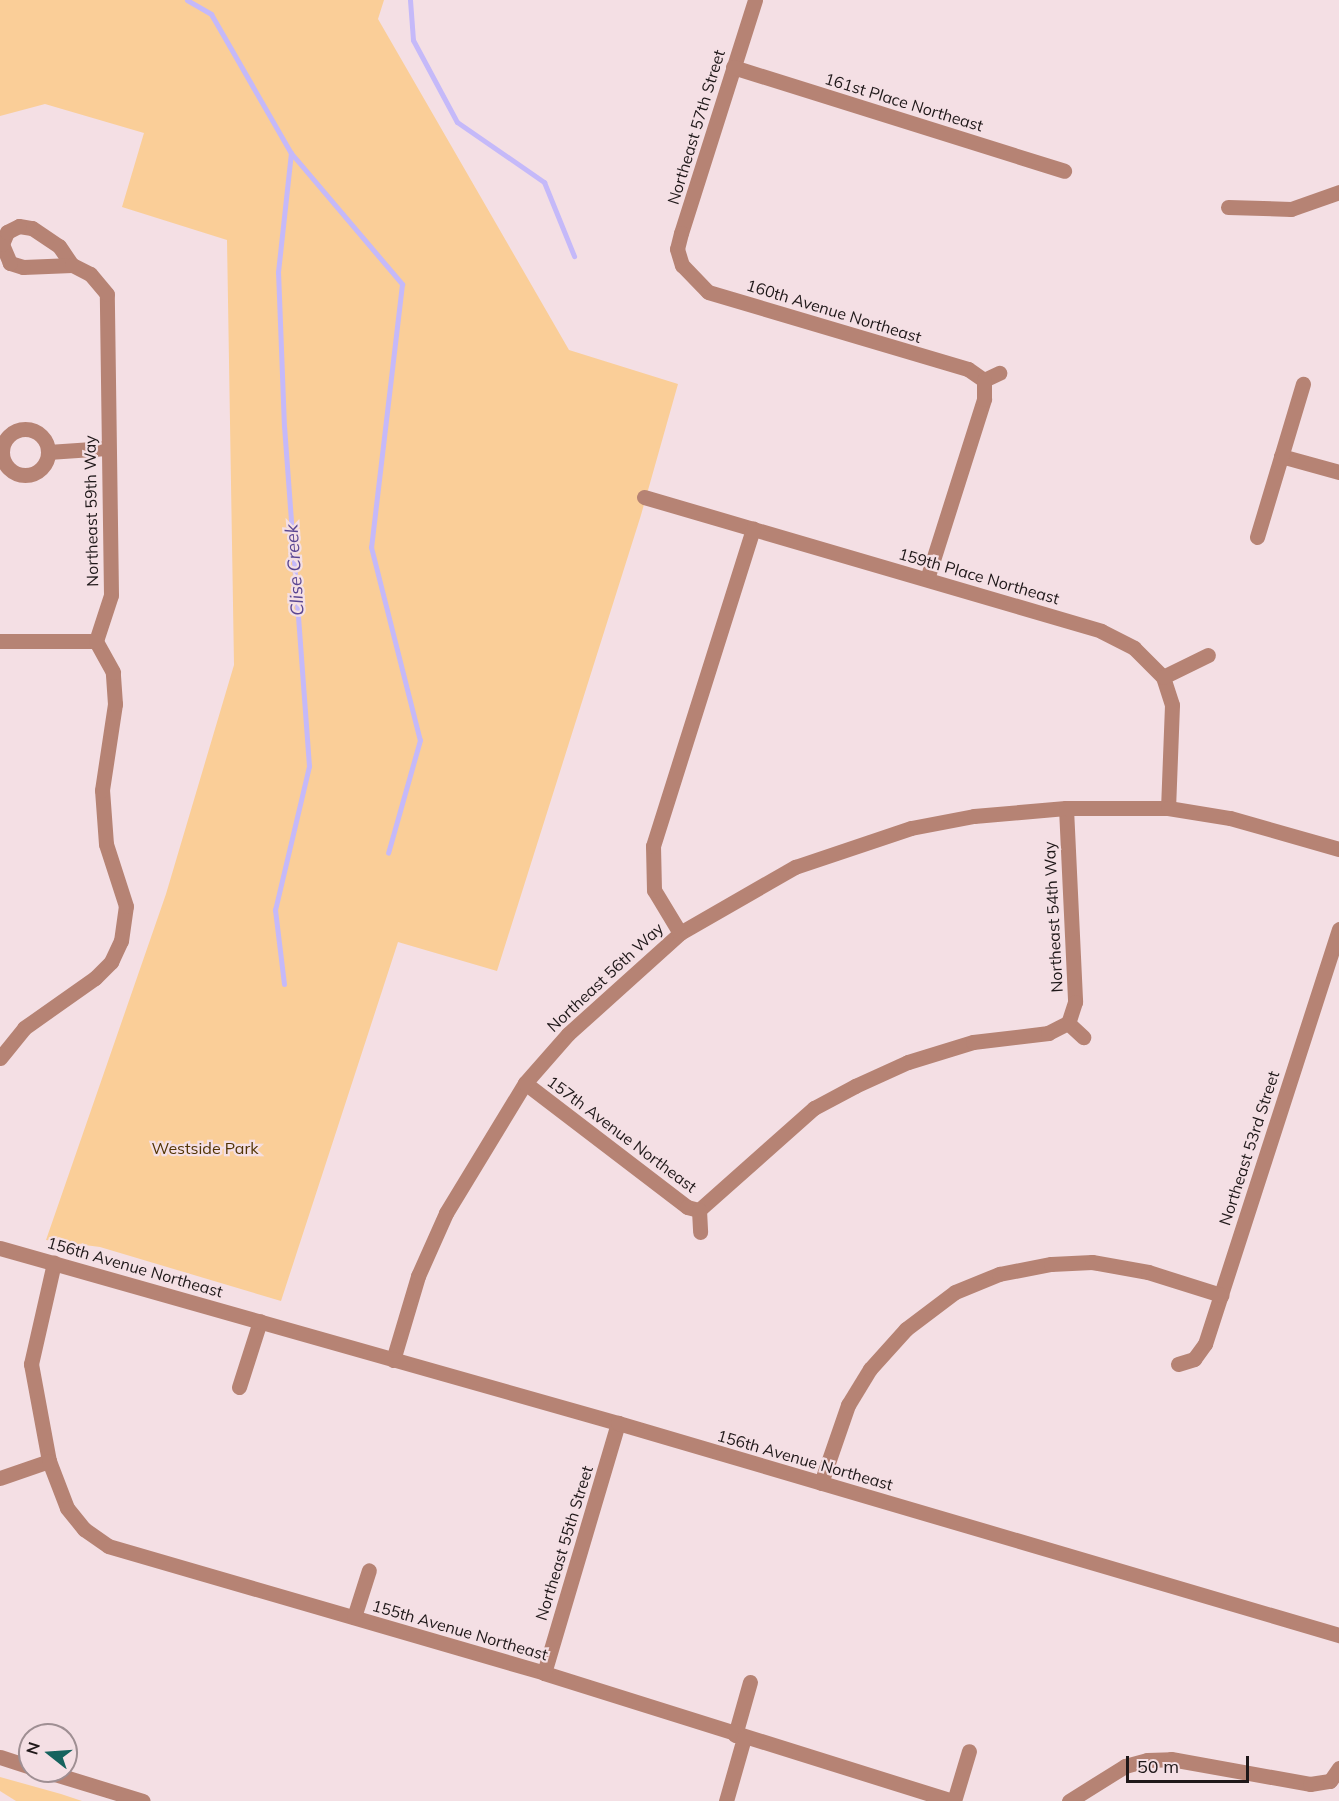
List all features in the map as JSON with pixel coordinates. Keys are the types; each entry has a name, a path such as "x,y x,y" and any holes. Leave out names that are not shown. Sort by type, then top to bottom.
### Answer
{"street":[{"name":"Northeast 57th Street","path":"682,265 677,249 681,233 755,0"},
{"name":"161st Place Northeast","path":"733,67 1064,171"},
{"path":"1228,207 1291,209 1339,192"},
{"name":"Northeast 59th Way","path":"72,265 90,274 107,294 107,448 111,595 96,641"},
{"name":"160th Avenue Northeast","path":"682,265 708,292 968,369 984,380"},
{"path":"927,579 984,399 984,380 999,373"},
{"path":"1257,537 1303,384"},
{"path":"48,452 107,448"},
{"path":"1281,456 1339,472"},
{"name":"159th Place Northeast","path":"644,497 1101,631 1134,648 1163,677 1172,705 1168,808"},
{"name":"Northeast 56th Way","path":"393,1360 418,1276 446,1213 525,1083 568,1034 680,933 654,890 653,846 753,528"},
{"path":"0,641 96,641 114,672 115,704 102,790 106,844 126,906 121,941 111,962 95,978 24,1028 0,1058"},
{"path":"1163,677 1208,655"},
{"path":"680,933 795,867 910,828 974,816 1066,808 1168,808 1230,818 1339,849"},
{"name":"Northeast 54th Way","path":"1066,808 1075,1002 1068,1023"},
{"name":"Northeast 53rd Street","path":"1178,1364 1194,1359 1205,1344 1339,929"},
{"path":"700,1232 699,1210 814,1108 855,1086 908,1062 962,1045 1048,1033 1068,1023 1083,1037"},
{"name":"157th Avenue Northeast","path":"525,1083 687,1207 699,1210"},
{"name":"156th Avenue Northeast","path":"0,1248 618,1423 1339,1635"},
{"path":"821,1483 848,1405 870,1369 906,1329 955,1292 999,1274 1051,1264 1092,1262 1148,1272 1221,1295"},
{"name":"155th Avenue Northeast","path":"54,1263 31,1364 49,1461 67,1508 84,1529 108,1546 544,1673 739,1736 953,1801"},
{"path":"239,1388 260,1321"},
{"name":"Northeast 55th Street","path":"544,1673 618,1423"},
{"path":"0,1478 49,1461"},
{"path":"354,1617 369,1570"},
{"path":"726,1801 750,1682"},
{"path":"953,1801 969,1751"},
{"path":"0,1757 18,1763"},
{"path":"1069,1801 1125,1766 1147,1760 1171,1759 1310,1784 1336,1781"},
{"path":"78,1781 143,1801"}],"green space":[{"name":"Westside Park","path":"0,0 384,0 378,19 569,350 678,384 641,515 497,971 398,942 281,1301 100,1247 46,1240 166,894 234,665 227,240 122,207 144,133 45,104 0,116"},
{"path":"0,1777 82,1801 16,1801 0,1791"}],"waterway":[{"path":"187,0 211,14 291,153 402,284 371,547 420,740 388,853"},
{"path":"410,0 413,40 457,122 544,182 574,256"},
{"name":"Clise Creek","path":"284,984 275,910 309,766 284,427 278,272 291,153"}]}
